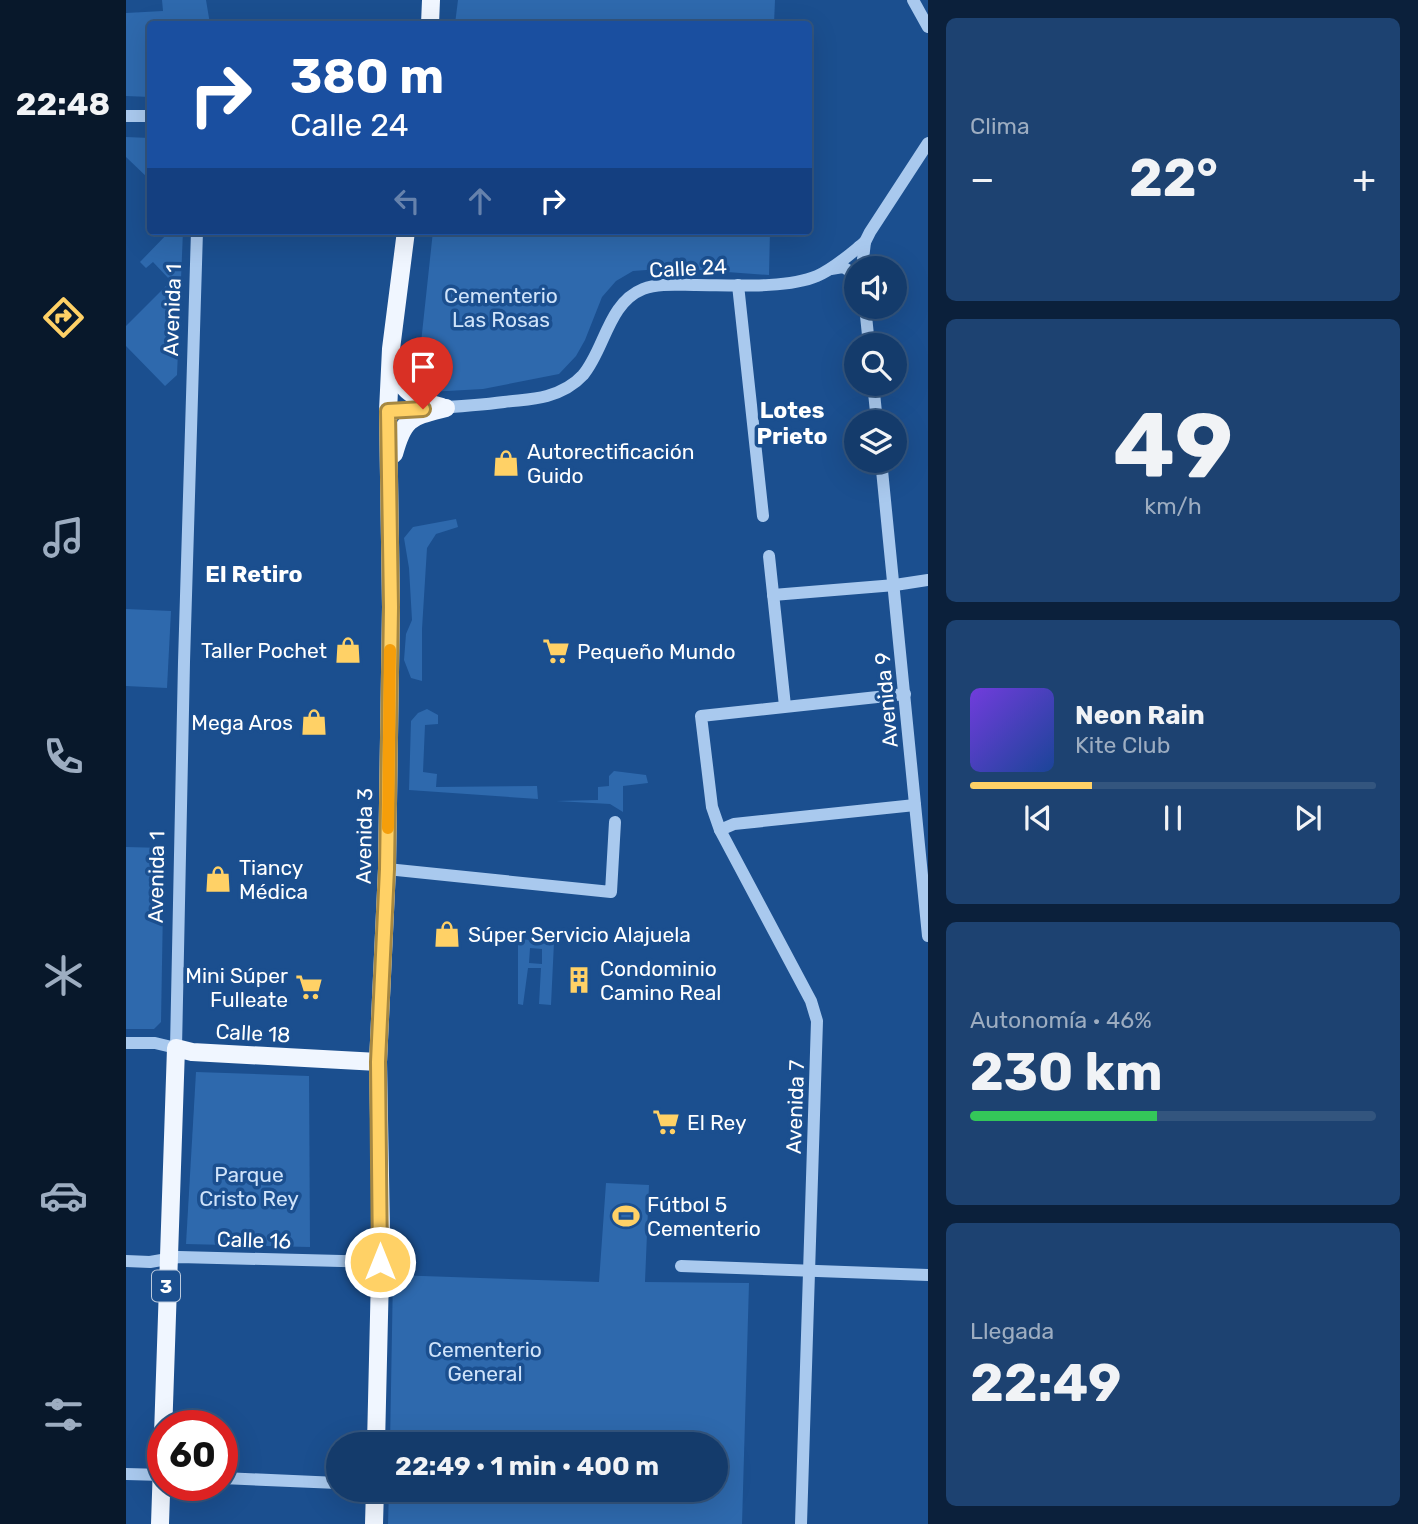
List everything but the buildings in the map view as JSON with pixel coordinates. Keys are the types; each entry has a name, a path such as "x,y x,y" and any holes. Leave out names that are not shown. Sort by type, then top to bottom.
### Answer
{"main road":[{"path":"430,21 431,0"},
{"name":"Avenida 3","path":"376,1432 380,1262 378,1062 387,869 391,607 388,411 391,349 405,235"},
{"path":"391,349 394,369 403,387 417,399 446,408"},
{"path":"387,477 403,426 421,414 446,408"},
{"name":"Calle 18","path":"176,1048 192,1052 378,1062"},
{"name":"Avenida 1","path":"163,1410 176,1048"},
{"name":"Avenida 1","path":"160,1524 161,1501"},
{"path":"374,1524 375,1502"}],"street":[{"path":"914,0 928,27"},
{"path":"126,116 147,116"},
{"path":"863,256 865,242 928,143"},
{"name":"Avenida 1","path":"176,1048 184,648 197,235"},
{"name":"Calle 24","path":"388,411 446,408 544,397 567,388 582,375 594,359 615,315 626,300 641,290 662,285 794,283 831,269 865,242"},
{"path":"831,269 844,268"},
{"path":"738,285 763,516"},
{"name":"Avenida 9","path":"882,473 928,936"},
{"path":"769,556 785,706 905,694"},
{"path":"774,595 928,580"},
{"name":"Avenida 7","path":"785,706 701,716 712,807 720,830 811,1001 817,1021 802,1524"},
{"path":"720,830 734,824 915,805"},
{"path":"387,869 611,892 615,822"},
{"name":"Calle 18","path":"126,1043 155,1043 176,1048"},
{"name":"Calle 16","path":"126,1261 149,1262 179,1257 380,1262"},
{"path":"681,1266 928,1275"},
{"path":"126,1474 147,1475"},
{"path":"238,1479 326,1482"}],"green space":[{"path":"162,0 206,0 210,21 147,21 147,97 126,96 126,13 163,11"},
{"path":"458,0 775,0 774,21 455,21"},
{"path":"126,137 147,138 147,177 126,157"},
{"path":"166,235 183,235 177,375 165,386 126,346 126,326 171,281 153,262 146,268 140,262"},
{"name":"Cementerio Las Rosas","path":"433,235 770,235 769,275 673,268 633,271 616,281 602,297 576,356 559,374 483,389 429,392 419,386 417,380"},
{"path":"456,519 458,527 436,534 427,548 422,681 411,678 404,660 406,634 412,620 404,538 413,527"},
{"path":"126,609 171,611 167,688 126,686"},
{"path":"427,709 438,715 438,724 425,725 423,772 437,774 436,787 537,786 538,799 409,790 411,721 418,713"},
{"path":"614,771 646,775 648,783 623,786 623,812 610,804 556,801 598,800 598,787 609,786 609,776"},
{"path":"126,847 164,848 161,1022 154,1029 126,1029"},
{"path":"518,939 554,942 551,1005 539,1004 541,968 528,968 523,1005 518,1004","holes":["530,948 542,949 542,964 529,963"]},
{"name":"Parque Cristo Rey","path":"196,1072 309,1076 310,1247 186,1244"},
{"name":"Cementerio General","path":"606,1183 649,1185 645,1282 749,1283 742,1524 388,1524 389,1502 728,1502 728,1432 390,1432 393,1275 599,1282"}],"slow traffic":[{"path":"388,828 390,650"}],"place":[{"name":"Autorectificación Guido","path":"506,463"},
{"name":"Taller Pochet","path":"348,650"},
{"name":"Pequeño Mundo","path":"556,651"},
{"name":"Mega Aros","path":"314,722"},
{"name":"Tiancy Médica","path":"218,879"},
{"name":"Súper Servicio Alajuela","path":"447,934"},
{"name":"Condominio Camino Real","path":"579,980"},
{"name":"Mini Súper Fulleate","path":"309,987"},
{"name":"El Rey","path":"666,1122"},
{"name":"Fútbol 5 Cementerio","path":"626,1216"}],"district":[{"name":"Lotes Prieto","path":"792,423"},
{"name":"El Retiro","path":"254,574"}],"route":[{"path":"380,1262 378,1062 387,869 391,607 388,411 423,409"}]}
